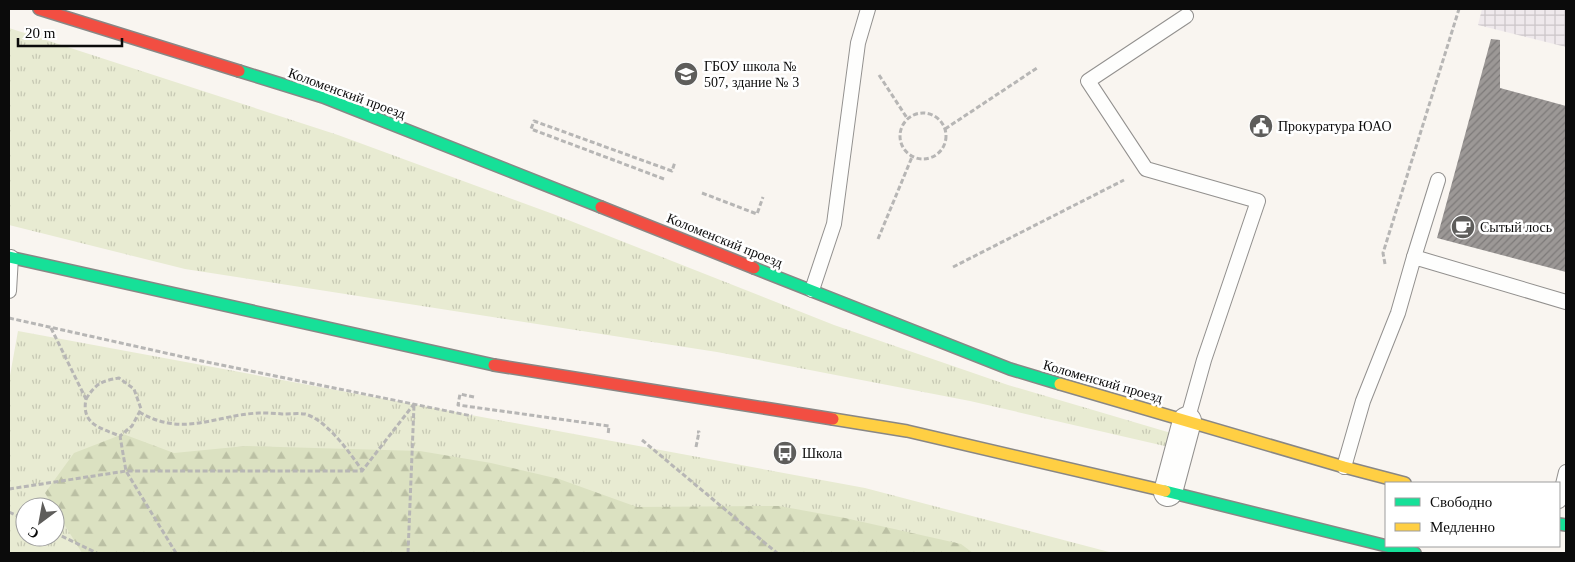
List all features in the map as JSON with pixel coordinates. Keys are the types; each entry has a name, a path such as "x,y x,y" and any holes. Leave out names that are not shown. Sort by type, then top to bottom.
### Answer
{"main road":[{"name":"Коломенский проезд","path":"39,9 323,97 1010,369 1401,482"},
{"path":"10,257 481,362 906,431 1168,492 1385,546"},
{"path":"1391,547 1415,553"}],"street":[{"path":"1168,492 1187,421"}],"lane":[{"path":"812,290 834,224 858,43 868,9"},
{"path":"1186,16 1088,81 1146,169 1258,201 1204,360 1187,421"},
{"path":"1344,467 1363,401 1398,313 1438,180"},
{"path":"9,291 10,257"},
{"path":"1414,257 1566,302"},
{"path":"1560,498 1566,472"}],"path":[{"path":"1383,252 1459,9"},
{"path":"858,43 907,118"},
{"path":"946,129 1037,68"},
{"path":"921,112 929,113 936,117 946,129 945,145 941,151 928,159 919,160 912,157 901,146 899,139 902,124 907,118 921,112"},
{"path":"664,179 531,129 534,121 672,171 675,162"},
{"path":"878,238 912,157"},
{"path":"953,267 1146,169"},
{"path":"702,194 757,214 763,197"},
{"path":"9,318 197,360 472,416"},
{"path":"51,328 86,399"},
{"path":"119,378 134,389 141,409 132,426 120,436 102,429 89,421 83,410 86,399 93,387 104,381 119,378"},
{"path":"362,471 414,404"},
{"path":"408,553 414,404"},
{"path":"458,405 609,426 608,435"},
{"path":"139,412 151,419 174,424 196,425 258,413 305,414 328,428 349,452 362,471"},
{"path":"696,447 699,432"},
{"path":"120,436 126,471 176,553"},
{"path":"642,440 776,553"},
{"path":"9,489 126,471 362,471"},
{"path":"65,538 97,553"}],"shaded area":[{"path":"1482,9 1566,9 1566,47 1478,25"}],"green space":[{"path":"9,28 338,135 553,214 834,325 1008,385 1171,433 1169,447 970,401 717,352 185,269 9,225"},
{"path":"18,331 865,488 1113,553 9,553 9,381"},
{"path":"123,434 174,453 246,446 420,451 491,463 559,479 637,507 779,506 845,518 961,544 973,553 82,553 65,525 65,497 47,497 45,493 74,453"}],"building":[{"path":"1491,39 1500,40 1500,88 1566,106 1566,272 1437,238"}],"traffic: fast":[{"path":"239,71 323,97 601,207"},
{"path":"9,257 494,365"},
{"path":"754,268 1010,369 1060,384"},
{"path":"1165,491 1385,546"},
{"path":"1560,524 1566,525"},
{"path":"1391,547 1415,553"}],"traffic: slow":[{"path":"1060,384 1401,482"},
{"path":"833,419 907,431 1165,491"}],"traffic: jam":[{"path":"39,9 239,71"},
{"path":"601,207 754,268"},
{"path":"494,365 833,419"}],"place":[{"name":"ГБОУ школа № 507, здание № 3","path":"686,74"},
{"name":"Прокуратура ЮАО","path":"1261,126"},
{"name":"Сытый лось","path":"1463,227"},
{"name":"Школа","path":"785,453"}]}
